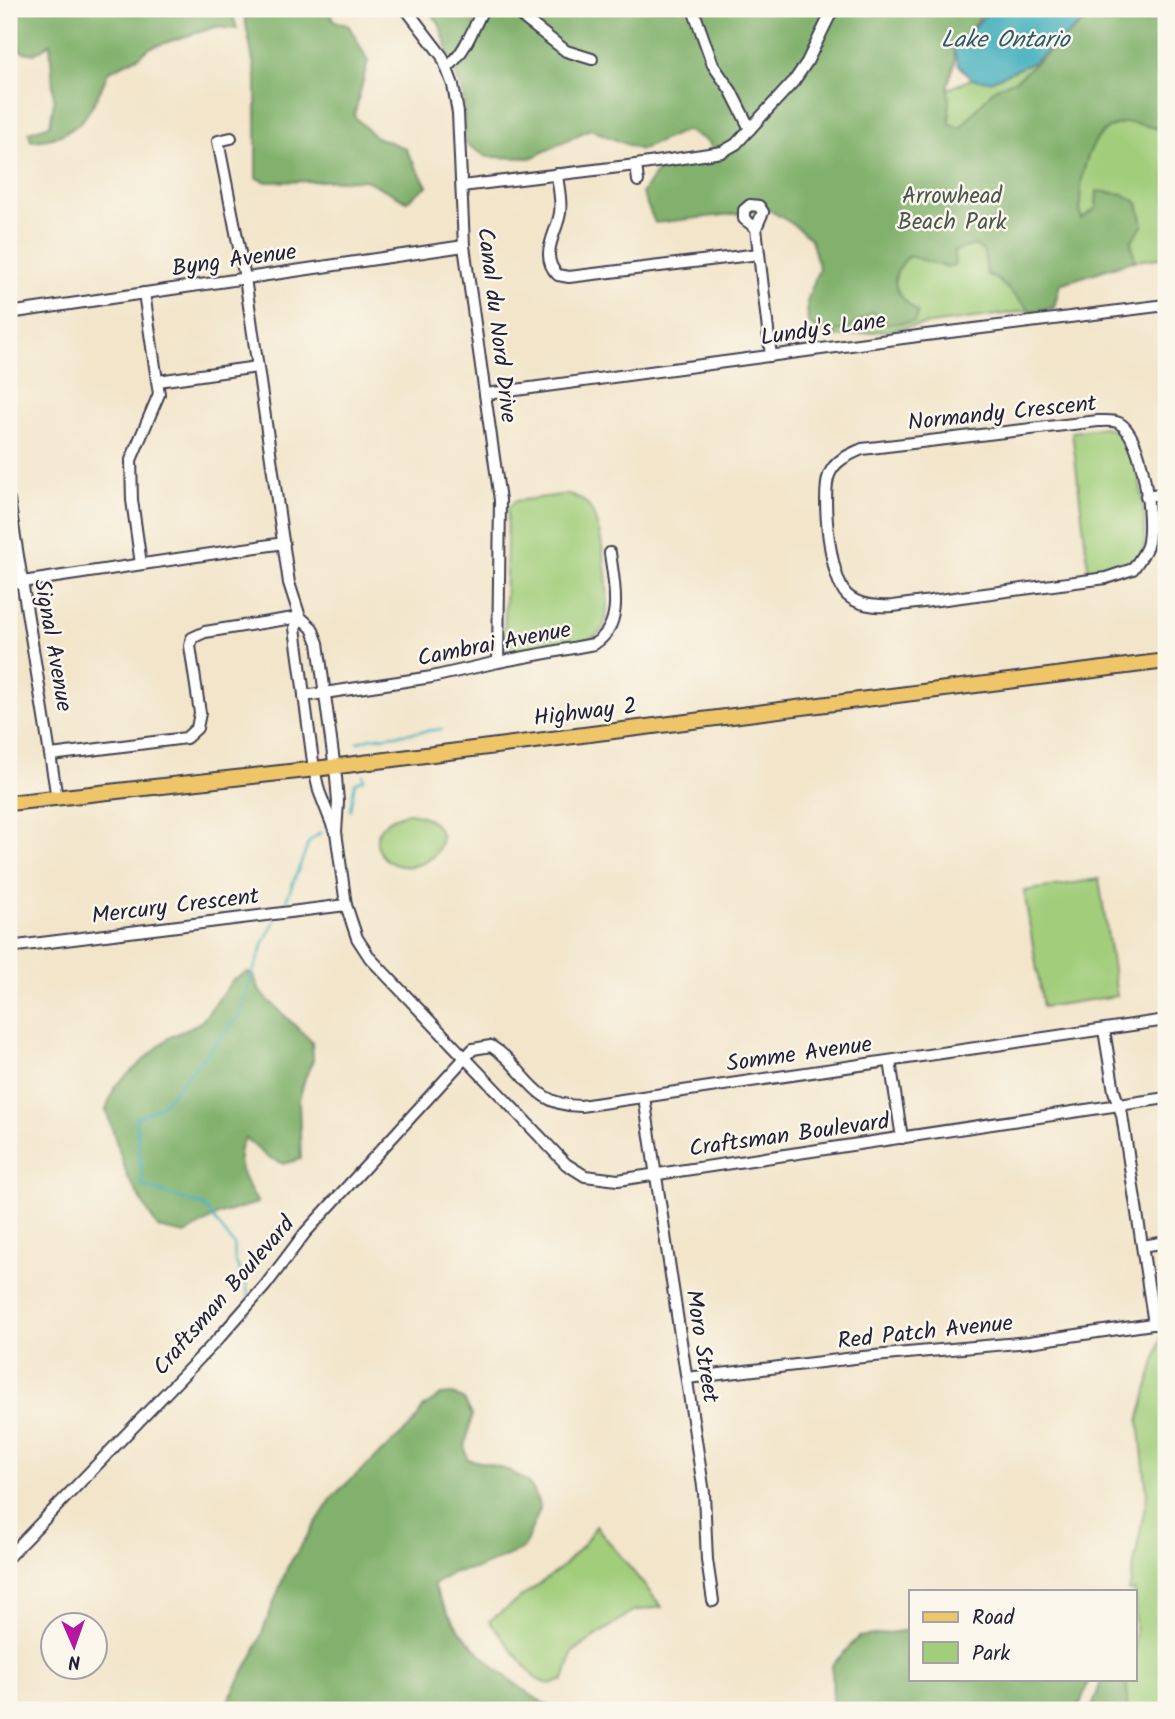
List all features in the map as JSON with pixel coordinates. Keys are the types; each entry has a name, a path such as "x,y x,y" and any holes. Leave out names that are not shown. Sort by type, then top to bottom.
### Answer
{"main road":[{"name":"Highway 2","path":"9,803 314,769 1166,661"}],"street":[{"name":"Canal du Nord Drive","path":"406,9 429,36 448,67 458,113 464,246 486,394 500,517 498,662"},
{"path":"448,67 456,60 483,9"},
{"path":"512,9 566,51 592,59"},
{"path":"693,9 713,65 731,91 750,129"},
{"path":"461,186 722,152 736,144 794,81 807,62 833,9"},
{"path":"51,755 186,738 197,728 200,713 190,646 192,638 205,632 300,617 289,583 245,278 218,141 231,138"},
{"path":"636,165 638,181"},
{"path":"557,174 560,215 549,244 552,267 558,275 569,277 759,254"},
{"path":"756,229 771,356"},
{"name":"Byng Avenue","path":"9,313 464,246"},
{"path":"141,564 132,500 131,460 157,399 158,381 144,293"},
{"name":"Lundy's Lane","path":"486,394 1166,305"},
{"path":"158,381 257,367"},
{"name":"Normandy Crescent","path":"1098,421 1118,422 1130,434 1136,446 1146,496 1147,545 1133,569 1120,575 874,607 846,594 836,576 825,498 829,474 841,458 862,449 1098,421"},
{"path":"1146,496 1166,493"},
{"name":"Signal Avenue","path":"9,500 57,798"},
{"path":"9,584 284,543"},
{"name":"Cambrai Avenue","path":"304,696 432,677 588,646 601,640 612,627 615,617 610,553"},
{"name":"Craftsman Boulevard","path":"336,832 322,800 314,769 295,628 300,617 312,628 318,643 335,766 338,802 336,832 346,905 357,938 370,958 464,1058 566,1164 585,1176 607,1180 655,1175 1166,1098"},
{"name":"Mercury Crescent","path":"9,947 346,905"},
{"name":"Somme Avenue","path":"464,1058 473,1049 491,1046 535,1091 547,1099 568,1106 1166,1020"},
{"path":"1104,1030 1143,1246 1154,1324"},
{"name":"Craftsman Boulevard","path":"9,1556 219,1338 265,1286 305,1233 464,1058"},
{"path":"890,1061 902,1138"},
{"name":"Moro Street","path":"644,1097 704,1493 707,1560 713,1601"},
{"path":"1143,1246 1166,1242"},
{"name":"Red Patch Avenue","path":"687,1378 863,1357 1029,1342 1166,1322"}],"green space":[{"path":"9,9 231,9 237,29 215,27 149,48 140,56 108,72 89,111 72,129 61,135 31,141 29,132 50,125 54,100 50,44 34,54 20,51 12,24 9,24"},
{"path":"243,9 330,9 333,20 349,26 368,61 354,116 374,136 405,148 427,186 407,201 366,180 267,182 256,178 256,77"},
{"path":"428,9 987,9 954,50 955,63 948,84 950,124 960,128 994,89 1016,80 1099,9 1166,9 1166,131 1128,123 1110,128 1100,136 1086,161 1081,191 1081,219 1096,208 1097,191 1123,194 1138,203 1143,225 1131,241 1135,260 1060,284 1054,308 1031,311 998,280 987,274 984,252 975,245 954,251 955,265 947,267 909,256 901,265 895,279 899,293 918,313 914,322 888,324 873,312 850,328 823,334 808,323 807,302 819,268 811,239 791,223 769,210 655,223 642,193 658,170 716,159 709,142 686,130 640,150 590,129 531,158 487,157 465,143 463,96 439,23"},
{"name":"Arrowhead Beach Park","path":"1099,9 1166,9 1166,257 1043,273 1047,308 835,337 816,188 877,120 971,79 990,81 1032,63"},
{"path":"1105,427 1128,436 1132,446 1142,498 1143,549 1139,558 1128,567 1089,575 1072,432"},
{"path":"569,494 581,499 595,518 606,570 605,621 601,631 585,640 517,653 509,651 504,644 508,508 515,501"},
{"path":"409,813 430,820 442,838 438,850 423,863 407,866 394,864 384,857 378,848 377,838 382,827 392,818"},
{"path":"1099,879 1117,996 1043,1007 1024,891"},
{"path":"248,972 254,976 260,992 312,1042 313,1060 299,1100 301,1159 283,1164 266,1156 245,1138 239,1154 239,1163 258,1203 220,1214 185,1234 158,1228 128,1178 106,1110 115,1086 168,1038 201,1022 233,980"},
{"path":"1166,1319 1166,1710 1103,1710 1112,1680 1136,1680 1136,1590 1129,1590 1147,1495 1139,1421"},
{"path":"453,1394 464,1400 472,1415 465,1447 467,1459 502,1468 519,1476 533,1490 540,1509 523,1549 479,1568 454,1572 433,1585 455,1623 484,1657 518,1686 555,1710 223,1710 255,1651 288,1566 334,1495 413,1424 423,1408 441,1395"},
{"path":"596,1526 662,1607 633,1611 573,1652 564,1680 545,1683 534,1677 489,1621 561,1568 584,1544"},
{"path":"909,1630 909,1680 1089,1680 1081,1702 1075,1710 833,1710 832,1665 859,1637"},
{"path":"1102,1680 1127,1680 1127,1710 1091,1710"}],"water":[{"name":"Lake Ontario","path":"991,9 1099,9 1032,63 990,81 971,79 959,65 954,50"}],"waterway":[{"path":"358,742 442,729"},
{"path":"350,810 355,783 364,779 363,775"},
{"path":"284,906 309,842 321,832"},
{"path":"249,1297 245,1280 235,1261 234,1245 204,1206 143,1186 136,1118 161,1106 241,1014 264,942 275,921"}]}
